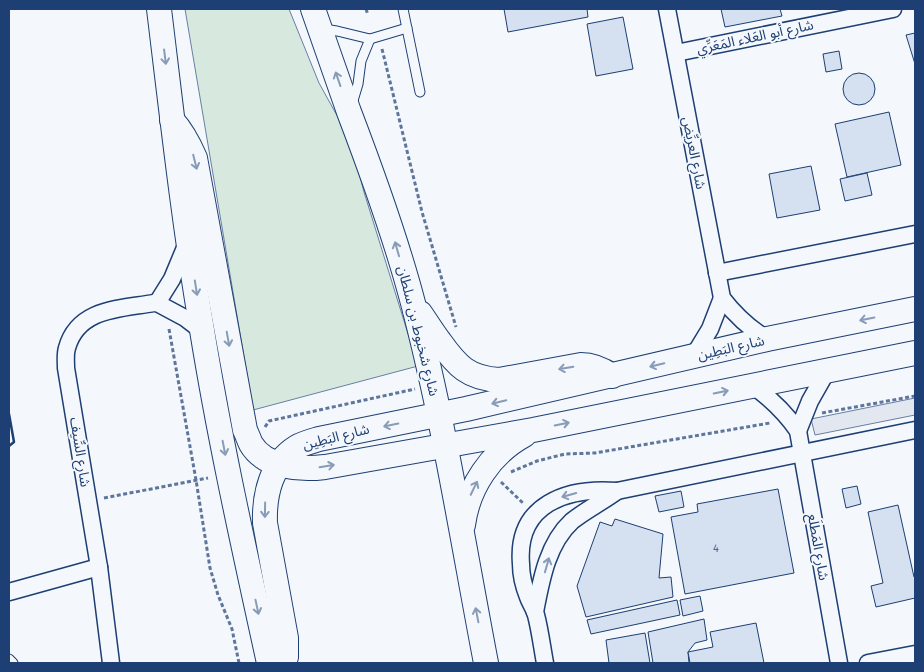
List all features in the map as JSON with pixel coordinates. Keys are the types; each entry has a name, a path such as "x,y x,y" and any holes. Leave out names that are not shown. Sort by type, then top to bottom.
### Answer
{"main road":[{"path":"159,9 188,240 202,331 268,663"},
{"name":"شارع شخبوط بن سلطان","path":"320,16 349,111 394,238 413,303 439,415 486,663"},
{"path":"172,120 190,145 195,158 245,430 252,446 270,461 279,464 268,487 265,523 286,638 286,657 284,663"},
{"path":"413,303 455,362 479,377 499,380 581,365 598,367 612,376"},
{"name":"شارع البَطِين","path":"915,309 767,339 439,415 308,442 288,453 279,464 310,469 445,446 915,353"},
{"path":"462,535 464,517 469,500 476,483 486,468 504,448 533,430"}],"street":[{"name":"شارع العريِّض","path":"667,9 722,298 742,321 767,339"},
{"name":"شارع أبو العَلاء المَعَرِّي","path":"676,53 892,9"},
{"path":"717,273 915,234"},
{"path":"188,240 175,273 157,303 185,318 202,331"},
{"path":"693,356 710,329 722,298"},
{"name":"شارع السِّيف","path":"111,663 99,567 66,368 66,350 73,333 85,320 101,313 157,303"},
{"path":"752,385 797,422 827,371"},
{"name":"شارع المَطلَع","path":"797,422 839,663"},
{"path":"545,663 535,612 524,588 520,564 521,541 525,530 529,521 545,505 578,493 617,491 915,430"},
{"path":"535,612 549,557 558,538 579,516 617,491"},
{"path":"9,592 99,567"},
{"path":"868,663 915,654"}],"lane":[{"path":"403,9 420,92"},
{"path":"320,16 337,31 370,39 407,28"},
{"path":"349,111 356,93 362,61 370,39"},
{"path":"9,658 13,663"}],"path":[{"path":"366,9 368,15"},
{"path":"382,48 422,212 456,328"},
{"path":"168,322 210,568 218,595 232,628 239,663"},
{"path":"252,446 269,421 432,386"},
{"path":"512,472 537,461 565,454 610,450 797,422 915,396"},
{"path":"88,501 229,474"}],"shaded area":[{"path":"185,9 289,9 319,83 350,139 364,192 418,366 253,410"},
{"path":"915,398 915,415 815,435 811,419"}],"building":[{"path":"504,9 587,9 588,17 508,32"},
{"path":"721,9 780,9 782,16 725,27"},
{"path":"623,17 633,69 596,76 587,24"},
{"path":"915,33 915,64 906,35"},
{"path":"839,51 842,69 826,72 823,54"},
{"path":"859,73 865,74 870,78 874,83 874,95 870,100 865,104 859,105 853,104 848,100 844,95 843,89 844,83 848,78 853,74"},
{"path":"889,112 901,165 847,177 835,124"},
{"path":"811,166 820,210 777,218 769,174"},
{"path":"867,173 872,195 845,201 840,179"},
{"path":"857,486 861,504 846,508 842,489"},
{"path":"778,489 794,573 685,594 671,517 698,512 697,504"},
{"path":"681,491 684,507 659,512 655,496"},
{"path":"898,505 915,577 915,598 876,607 871,586 883,583 868,512"},
{"path":"615,519 663,534 659,578 671,577 673,597 586,617 577,586 600,522 612,526"},
{"path":"700,596 703,611 683,616 680,600"},
{"path":"677,600 680,615 591,634 587,620"},
{"path":"704,619 707,640 695,643 688,652 689,663 653,663 648,632"},
{"path":"756,623 764,663 690,663 688,652 713,647 710,632"},
{"path":"645,633 650,663 609,663 606,640"}],"wall":[{"path":"9,414 14,442 9,446"}]}
